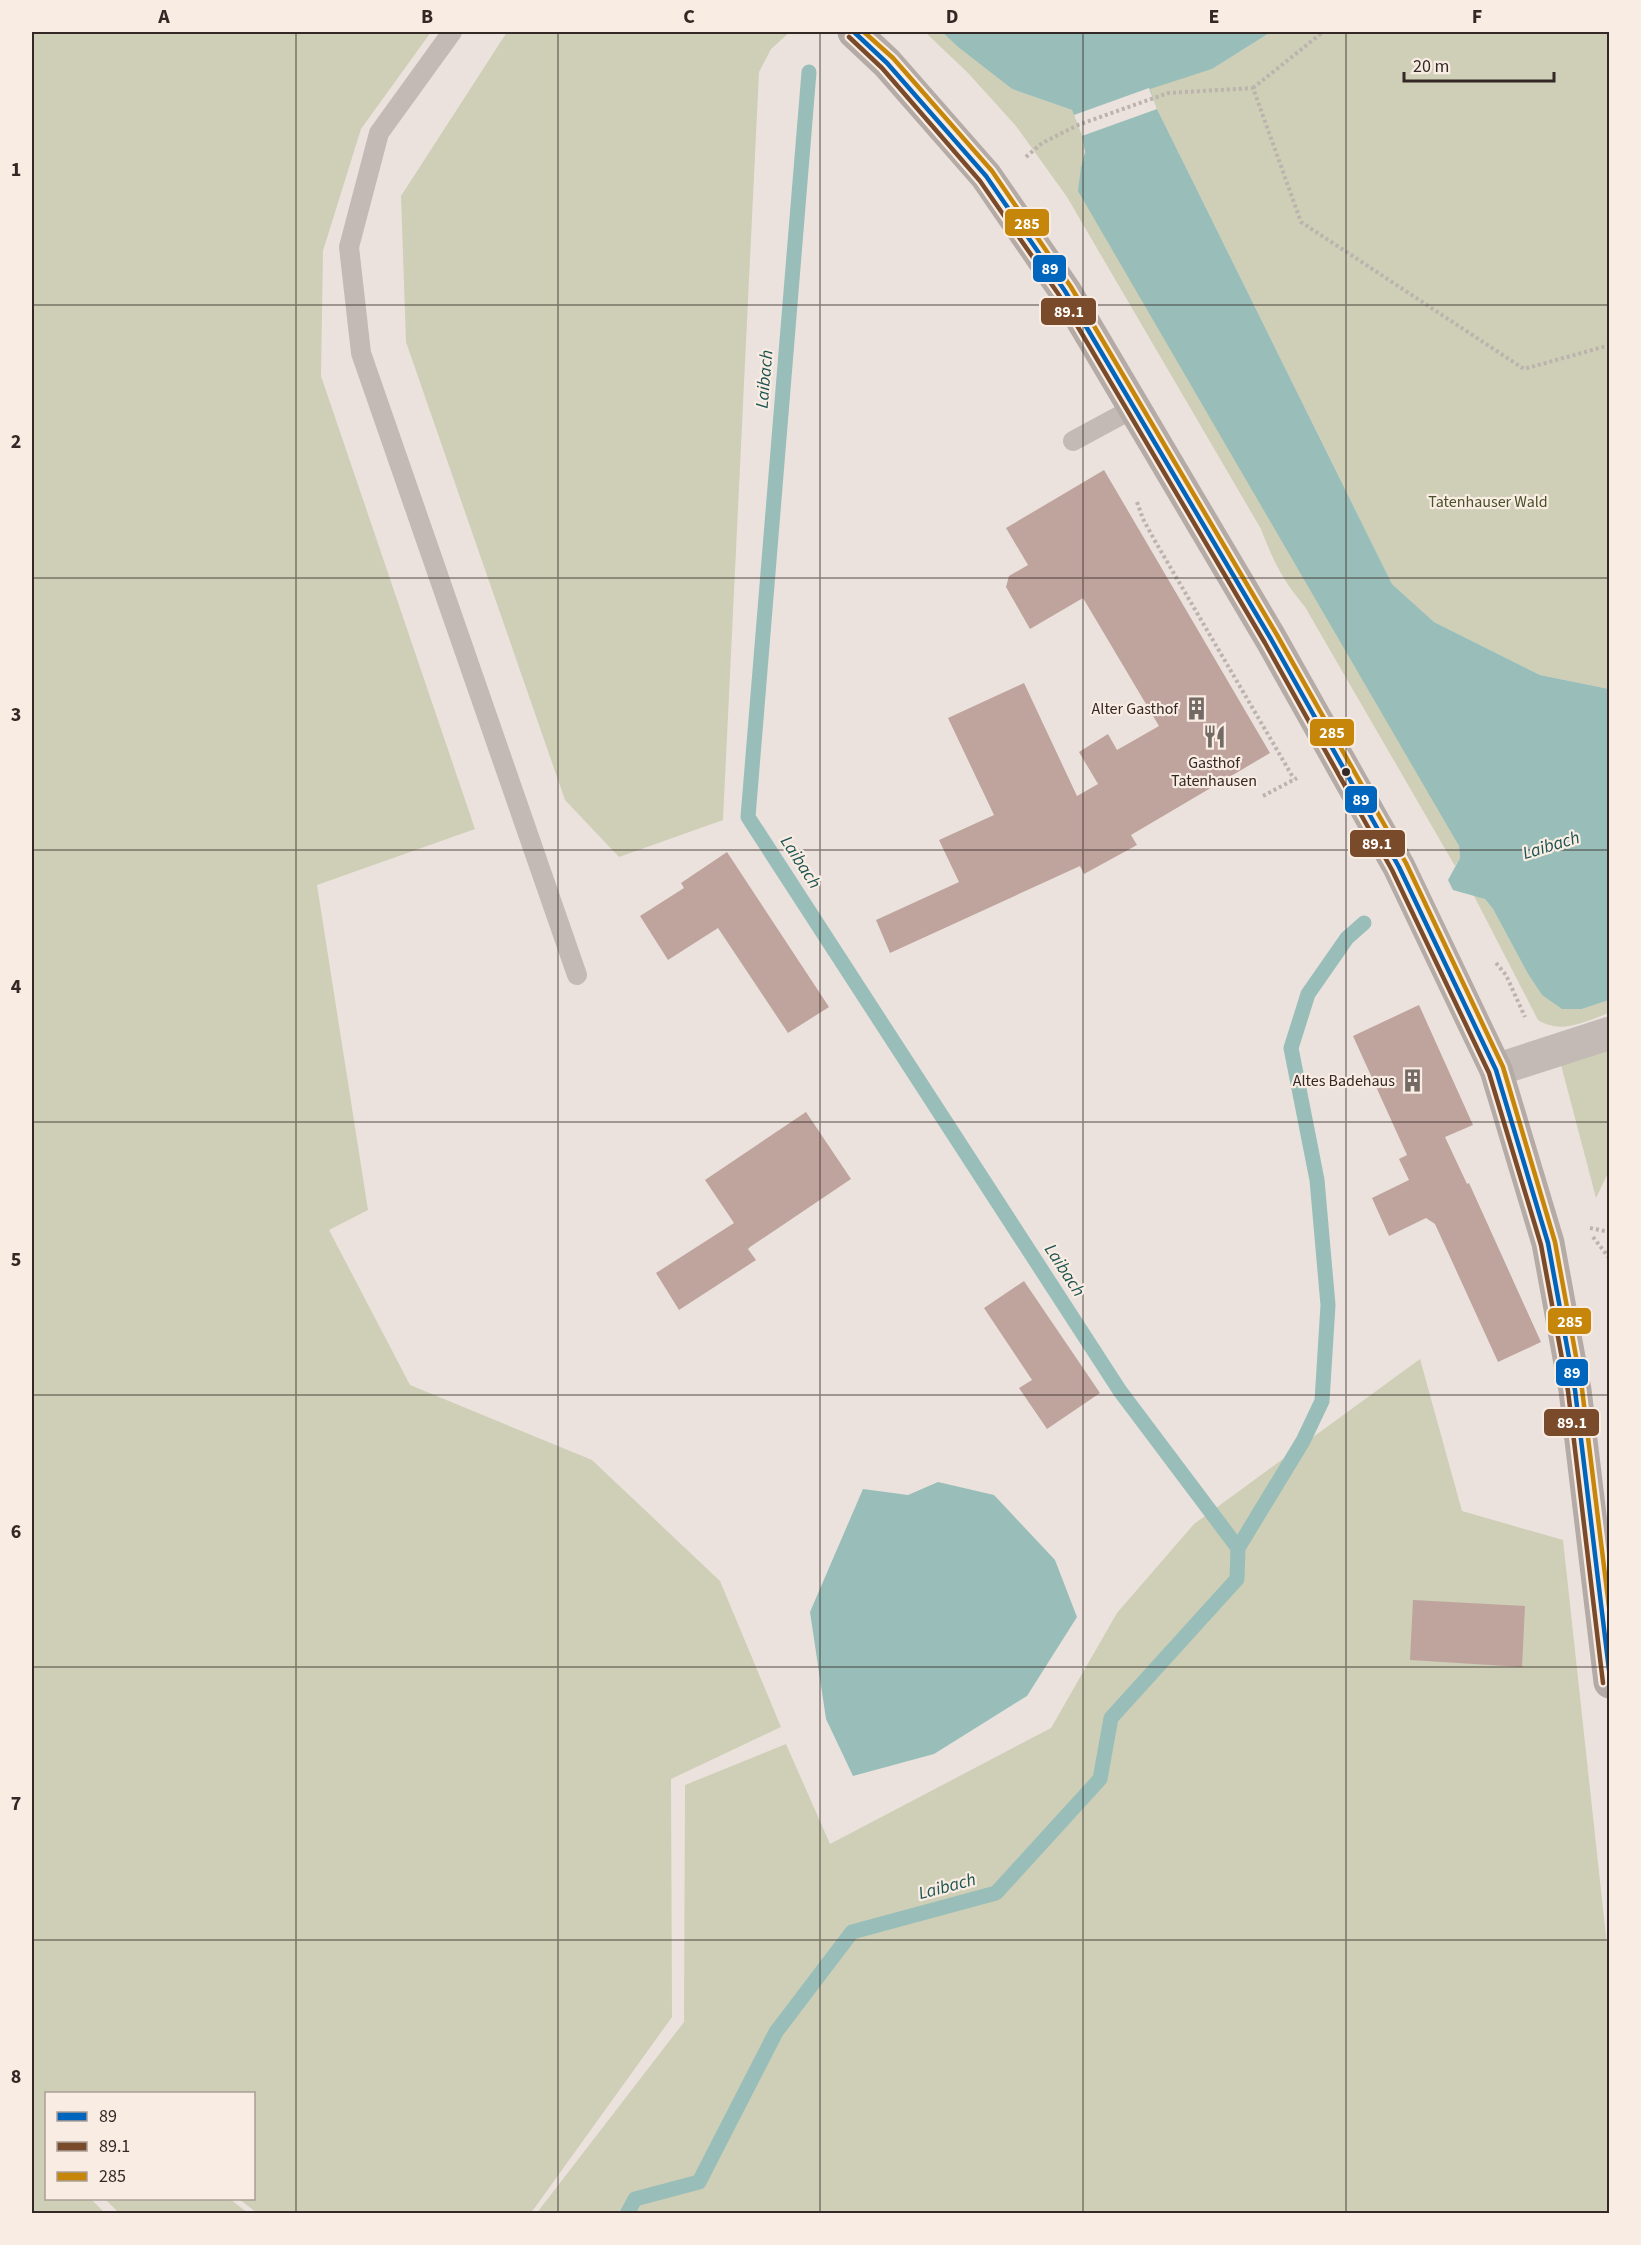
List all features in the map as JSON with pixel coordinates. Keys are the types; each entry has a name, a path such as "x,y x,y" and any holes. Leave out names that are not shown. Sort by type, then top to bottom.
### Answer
{"main road":[{"path":"854,32 887,63 986,176 1065,291 1271,639 1399,867 1496,1070 1550,1254 1575,1390 1610,1682"}],"street":[{"path":"1496,1070 1610,1033"}],"lane":[{"path":"452,32 379,133 349,247 361,353 577,975"},
{"path":"1073,441 1134,408"}],"path":[{"path":"1022,160 1042,143 1078,125 1168,93 1253,88 1323,32"},
{"path":"1253,88 1301,222 1524,369 1610,345"},
{"path":"1135,497 1155,542 1294,779"},
{"path":"1610,1232 1585,1226 1610,1258"}],"green space":[{"path":"32,32 431,32 361,129 323,251 321,376 475,829 317,885 368,1210 329,1230 410,1385 592,1460 720,1581 781,1727 671,1779 672,2017 531,2213 257,2213 240,2200 255,2200 255,2092 45,2092 45,2200 92,2200 105,2213 32,2213"},
{"path":"507,32 790,32 771,49 759,72 723,820 619,857 565,800 406,342 401,196"},
{"path":"925,32 942,32 1012,89 1072,110 1082,138 1084,152 1081,167 1459,846 1460,858 1455,866 1305,607 1279,570 1261,529 1067,197 1016,126 968,73"},
{"name":"Tatenhauser Wald","path":"1271,32 1609,32 1609,689 1540,675 1434,622 1392,584 1157,109 1149,88 1212,69"},
{"path":"1473,894 1485,899 1493,909 1542,995 1582,1009 1609,1000 1609,1013 1582,1023 1565,1026 1547,1024 1538,1020"},
{"path":"1607,1045 1609,1052 1609,1171 1596,1198 1560,1061"},
{"path":"1420,1359 1462,1511 1563,1540 1609,1964 1609,2213 536,2214 684,2022 685,1785 786,1744 830,1844 1051,1728 1117,1613 1194,1524"},
{"path":"106,2200 231,2200 248,2213 119,2213"}],"water":[{"path":"942,32 1271,32 1212,69 1150,89 1157,109 1392,584 1434,622 1540,675 1609,689 1609,1000 1582,1009 1562,1009 1542,995 1485,899 1453,890 1448,880 1460,858 1459,846 1078,191 1085,152 1082,136 1072,110 1012,89"},
{"path":"938,1482 994,1495 1055,1560 1077,1617 1027,1696 934,1754 853,1776 826,1719 810,1612 863,1489 908,1495"}],"pier":[{"path":"1149,88 1157,109 1082,136 1074,115"}],"building":[{"name":"Alter Gasthof","path":"1104,470 1270,753 1131,835 1137,845 1084,874 1080,866 890,953 876,920 959,882 939,840 994,815 948,718 1024,683 1077,796 1098,784 1079,752 1108,734 1117,750 1159,726 1083,598 1030,629 1006,587 1009,576 1028,565 1006,528"},
{"path":"727,852 829,1007 788,1033 718,928 668,960 640,916 684,888 681,883"},
{"path":"1419,1005 1473,1125 1445,1137 1467,1184 1469,1183 1541,1342 1498,1362 1435,1224 1426,1218 1389,1236 1372,1198 1409,1180 1399,1159 1407,1155 1353,1036"},
{"path":"806,1112 851,1179 750,1247 748,1249 756,1260 679,1310 656,1273 734,1223 705,1180"},
{"path":"1024,1281 1100,1393 1047,1429 1019,1388 1032,1380 984,1308"},
{"path":"1413,1600 1525,1606 1522,1667 1410,1660"}],"waterway":[{"name":"Laibach","path":"809,72 748,817 1120,1391 1238,1548"},
{"name":"Laibach","path":"627,2214 635,2199 699,2182 776,2032 852,1932 996,1893 1100,1779 1111,1718 1237,1579 1238,1548 1303,1441 1322,1401 1328,1305 1317,1180 1291,1048 1308,994 1347,938 1364,923"}],"transit line":[{"name":"89","path":"854,32 887,63 986,176 1065,291 1271,639 1399,867 1496,1070 1548,1243 1575,1390 1610,1678"},
{"name":"285","path":"864,32 893,58 992,171 1071,287 1277,635 1406,863 1503,1067 1555,1242 1582,1389 1610,1615"},
{"name":"89.1","path":"849,37 882,68 980,181 1059,295 1265,643 1392,870 1489,1073 1541,1245 1568,1391 1603,1683"}],"place":[{"name":"Alter Gasthof","path":"1196,708"},
{"name":"Gasthof Tatenhausen","path":"1214,737"},
{"name":"Altes Badehaus","path":"1413,1080"}]}
